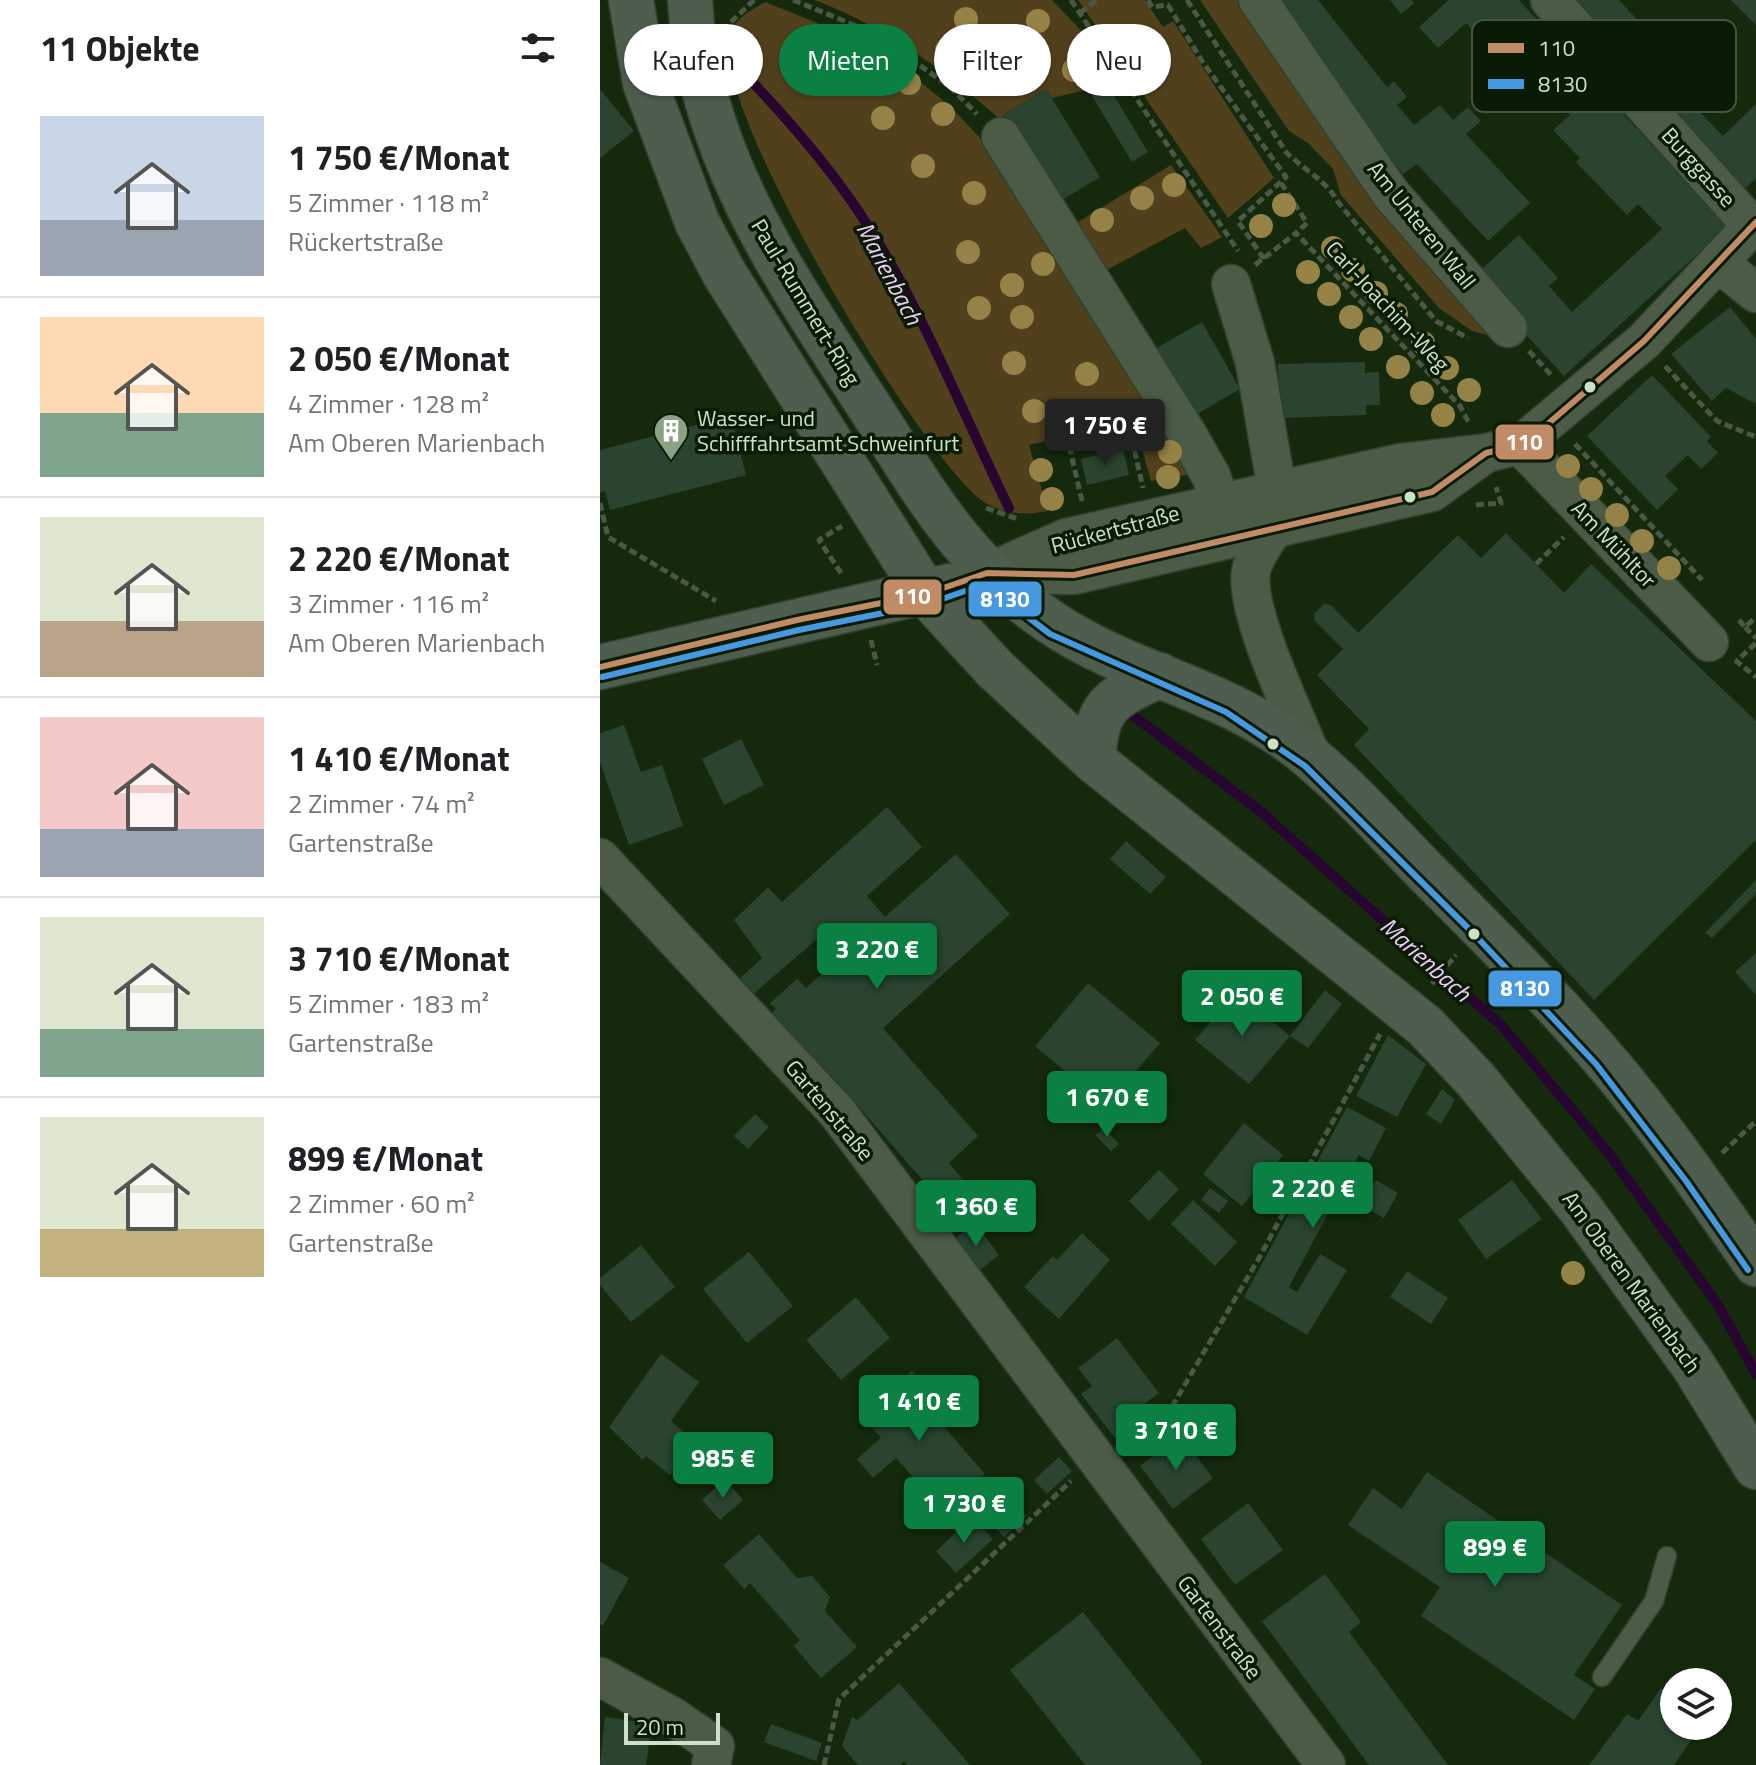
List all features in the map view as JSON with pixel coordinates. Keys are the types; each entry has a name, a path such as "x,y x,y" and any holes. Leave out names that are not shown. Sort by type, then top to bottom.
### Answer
{"main road":[{"path":"631,0 643,75 697,222 724,273 926,594"},
{"name":"Paul-Rummert-Ring","path":"690,0 692,44 714,123 758,225 793,290 939,517 987,573"},
{"path":"600,667 797,620 926,594 987,573 1055,625 1160,675 1231,703 1280,733 1312,758 1481,927 1604,1058 1687,1165 1756,1264"},
{"name":"Am Oberen Marienbach","path":"926,594 995,669 1093,760 1419,998 1476,1080 1580,1208 1693,1365 1756,1467"},
{"path":"1093,760 1095,728 1109,703 1160,675"}],"street":[{"name":"Am Unteren Wall","path":"1258,0 1391,194 1517,342"},
{"name":"Burggasse","path":"1550,0 1568,20"},
{"name":"Burggasse","path":"1650,112 1752,226"},
{"path":"1001,137 1186,432 1211,476 1220,502"},
{"name":"Rückertstraße","path":"987,573 1074,575 1432,492 1553,420 1644,341 1720,264 1752,226"},
{"path":"1720,264 1756,293"},
{"path":"1240,277 1277,490"},
{"name":"Rückertstraße","path":"987,573 1066,538 1433,457 1503,449"},
{"name":"Am Mühltor","path":"1503,449 1727,640"},
{"path":"1274,528 1251,572 1251,592 1263,635 1312,758"},
{"name":"Gartenstraße","path":"609,867 837,1112 1113,1459 1326,1765"},
{"path":"600,1677 675,1718 715,1746 711,1765"}],"lane":[{"path":"1602,1677 1654,1601 1667,1556"}],"path":[{"path":"732,24 754,0"},
{"path":"793,0 876,34 950,87 1001,137"},
{"path":"1071,0 1240,277"},
{"path":"1080,13 1097,0"},
{"path":"1148,0 1152,7 1168,5 1202,61 1286,177 1238,221 1264,259"},
{"path":"1187,0 1286,152 1305,170 1327,181 1338,202 1436,321 1472,340"},
{"path":"1281,183 1307,223 1296,233"},
{"name":"Carl-Joachim-Weg","path":"1240,277 1296,233 1503,449"},
{"path":"1517,342 1557,381"},
{"path":"1666,367 1717,421 1756,437"},
{"path":"1553,420 1708,586"},
{"path":"1084,508 1070,449 1131,435 1144,493 1157,490"},
{"path":"976,502 993,512 1023,520"},
{"path":"600,503 608,537 716,601"},
{"path":"1727,640 1756,617"},
{"path":"1745,627 1756,640"},
{"path":"1727,640 1756,640"},
{"path":"824,1765 839,1699 1113,1459 1156,1434 1251,1272 1387,1021 1419,998 1459,953"},
{"path":"1714,1160 1756,1121"}],"shaded area":[{"path":"815,0 1052,0 1075,24 1067,24 1067,94 1051,96 1051,24 934,24 934,67 918,55 918,24 867,24"},
{"path":"1078,0 1145,0 1161,24 1095,24"},
{"path":"1200,0 1243,0 1503,339 1472,331 1439,308 1341,195 1333,169 1308,143 1289,131"},
{"path":"765,2 820,24 779,24 779,96 918,96 918,80 951,107 992,151 1197,473 1151,481 1134,421 1029,445 1048,511 1023,513 999,509 984,502 955,473 872,356 827,281 786,206 753,135 739,96 763,96 763,24 736,24"},
{"path":"1173,21 1274,178 1228,218 1144,96 1171,96 1171,24 1168,24"},
{"path":"972,96 1035,96 999,118"},
{"path":"1171,165 1222,237 1201,248 1185,228 1101,273 1070,227"}],"building":[{"path":"1265,0 1318,0 1387,87 1394,81 1407,97 1397,105 1414,125 1440,105 1453,120 1468,107 1481,121 1466,134 1530,203 1488,241 1417,164 1403,174"},
{"path":"1390,0 1412,0 1414,3 1401,14"},
{"path":"1449,0 1519,0 1537,20 1472,20 1472,29 1466,23 1438,48 1419,27"},
{"path":"1572,0 1619,0 1637,20 1590,20"},
{"path":"1731,0 1756,0 1756,25"},
{"path":"600,89 634,131 600,158"},
{"path":"1035,96 1050,96 1100,177 1052,206 999,118"},
{"path":"1092,96 1114,96 1148,152 1132,162"},
{"path":"1756,104 1756,178 1743,191 1670,112 1700,112 1723,136"},
{"path":"1567,112 1622,112 1727,227 1564,376 1473,277 1519,235 1558,278 1549,286 1572,312 1662,229 1638,204 1627,215 1576,162 1580,158 1553,130 1570,115"},
{"path":"1730,307 1756,339 1756,404 1726,388 1712,401 1671,354"},
{"path":"1202,322 1240,389 1185,421 1146,354"},
{"path":"1365,362 1365,373 1379,372 1380,405 1366,405 1366,415 1280,418 1278,364"},
{"path":"1652,375 1711,437 1707,441 1718,453 1701,469 1688,455 1665,476 1678,489 1657,510 1587,436"},
{"name":"Wasser- und Schifffahrtsamt Schweinfurt","path":"731,416 746,475 610,510 605,491 600,493 600,450"},
{"path":"1123,449 1129,475 1087,485 1081,459"},
{"path":"1506,533 1564,593 1591,564 1756,721 1756,840 1594,1000 1354,745 1369,729 1317,675 1343,649 1314,620 1315,613 1324,604 1331,605 1358,633 1458,535 1481,558"},
{"path":"624,725 641,772 662,765 683,826 629,845 600,762 600,733"},
{"path":"741,739 764,785 724,805 702,759"},
{"path":"887,807 922,847 867,896 885,917 956,854 1010,914 883,1028 978,1136 949,1163 982,1203 951,1235 918,1191 926,1184 831,1075 824,1080 767,1017 776,1009 770,1003 797,979 806,988 853,946 832,926 750,997 736,982 762,958 734,920 768,887 782,902"},
{"path":"1126,841 1166,877 1150,894 1110,859"},
{"path":"1756,880 1756,894 1712,938 1705,933"},
{"path":"1756,953 1756,995 1735,972"},
{"path":"1088,983 1160,1043 1106,1106 1035,1046"},
{"path":"1325,990 1342,1004 1308,1048 1290,1036"},
{"path":"1236,991 1290,1036 1249,1084 1195,1040"},
{"path":"1388,1035 1426,1064 1397,1117 1356,1096"},
{"path":"1442,1089 1455,1100 1441,1124 1426,1114"},
{"path":"1347,1107 1386,1128 1369,1161 1359,1155 1289,1287 1297,1292 1320,1254 1347,1270 1307,1335 1244,1297"},
{"path":"755,1114 769,1127 748,1149 734,1136"},
{"path":"1244,1123 1283,1155 1242,1206 1203,1174"},
{"path":"1104,1128 1119,1144 1111,1151 1095,1135"},
{"path":"1159,1170 1179,1189 1149,1221 1129,1201"},
{"path":"1376,1180 1398,1193 1384,1218 1360,1205"},
{"path":"1512,1180 1542,1219 1486,1259 1458,1220"},
{"path":"1210,1188 1228,1201 1219,1213 1201,1200"},
{"path":"1193,1200 1237,1242 1215,1266 1171,1224"},
{"path":"975,1223 999,1255 976,1273 952,1241"},
{"path":"1082,1233 1110,1260 1059,1319 1024,1287 1053,1256 1057,1260"},
{"path":"641,1245 675,1287 631,1322 600,1285 600,1278"},
{"path":"749,1252 793,1306 747,1343 703,1289"},
{"path":"1407,1271 1448,1298 1431,1324 1390,1297"},
{"path":"856,1297 890,1338 841,1380 806,1340"},
{"path":"1117,1338 1159,1393 1136,1410 1142,1418 1115,1438 1081,1394 1092,1386 1078,1368"},
{"path":"661,1354 699,1382 671,1421 697,1444 670,1475 646,1456 643,1460 609,1427"},
{"path":"912,1371 941,1405 932,1413 985,1474 943,1511 896,1458 873,1478 857,1459 881,1438 861,1415"},
{"path":"1180,1435 1213,1478 1173,1509 1140,1466"},
{"path":"1059,1457 1072,1471 1047,1494 1034,1480"},
{"path":"1427,1472 1622,1605 1574,1675 1595,1689 1574,1720 1421,1616 1440,1587 1348,1525 1373,1488 1402,1509"},
{"path":"725,1479 743,1500 720,1520 702,1500"},
{"path":"1003,1488 1027,1516 1004,1537 979,1510"},
{"path":"1248,1503 1283,1550 1235,1585 1201,1539"},
{"path":"973,1517 993,1539 956,1573 936,1551"},
{"path":"759,1534 797,1578 812,1576 830,1597 825,1611 857,1647 821,1678 794,1646 800,1640 750,1583 744,1589 723,1565"},
{"path":"600,1562 629,1578 603,1626 600,1624"},
{"path":"1325,1574 1361,1622 1349,1632 1448,1765 1369,1765 1262,1621"},
{"path":"1083,1612 1202,1762 1199,1765 1085,1765 1010,1670"},
{"path":"899,1683 970,1765 907,1765 904,1761 900,1765 858,1765 842,1746 852,1717 857,1720"},
{"path":"1660,1689 1660,1740 1691,1740 1674,1765 1589,1765 1627,1714 1638,1721"},
{"path":"605,1717 652,1724 646,1765 600,1765"},
{"path":"771,1724 822,1743 816,1761 764,1742"}],"waterway":[{"name":"Marienbach","path":"763,94 840,184 890,262 1009,508"},
{"name":"Marienbach","path":"1127,711 1260,811 1501,1025 1607,1151 1718,1305 1756,1374"}],"transit line":[{"name":"110","path":"600,667 797,620 926,594 987,573 1074,575 1432,492 1486,453 1520,445 1542,429 1644,341 1756,222"},
{"name":"8130","path":"602,677 799,630 928,604 985,584 1050,634 1226,712 1305,766 1474,934 1596,1064 1686,1181 1748,1270"}],"place":[{"name":"Wasser- und Schifffahrtsamt Schweinfurt","path":"671,462"}]}
